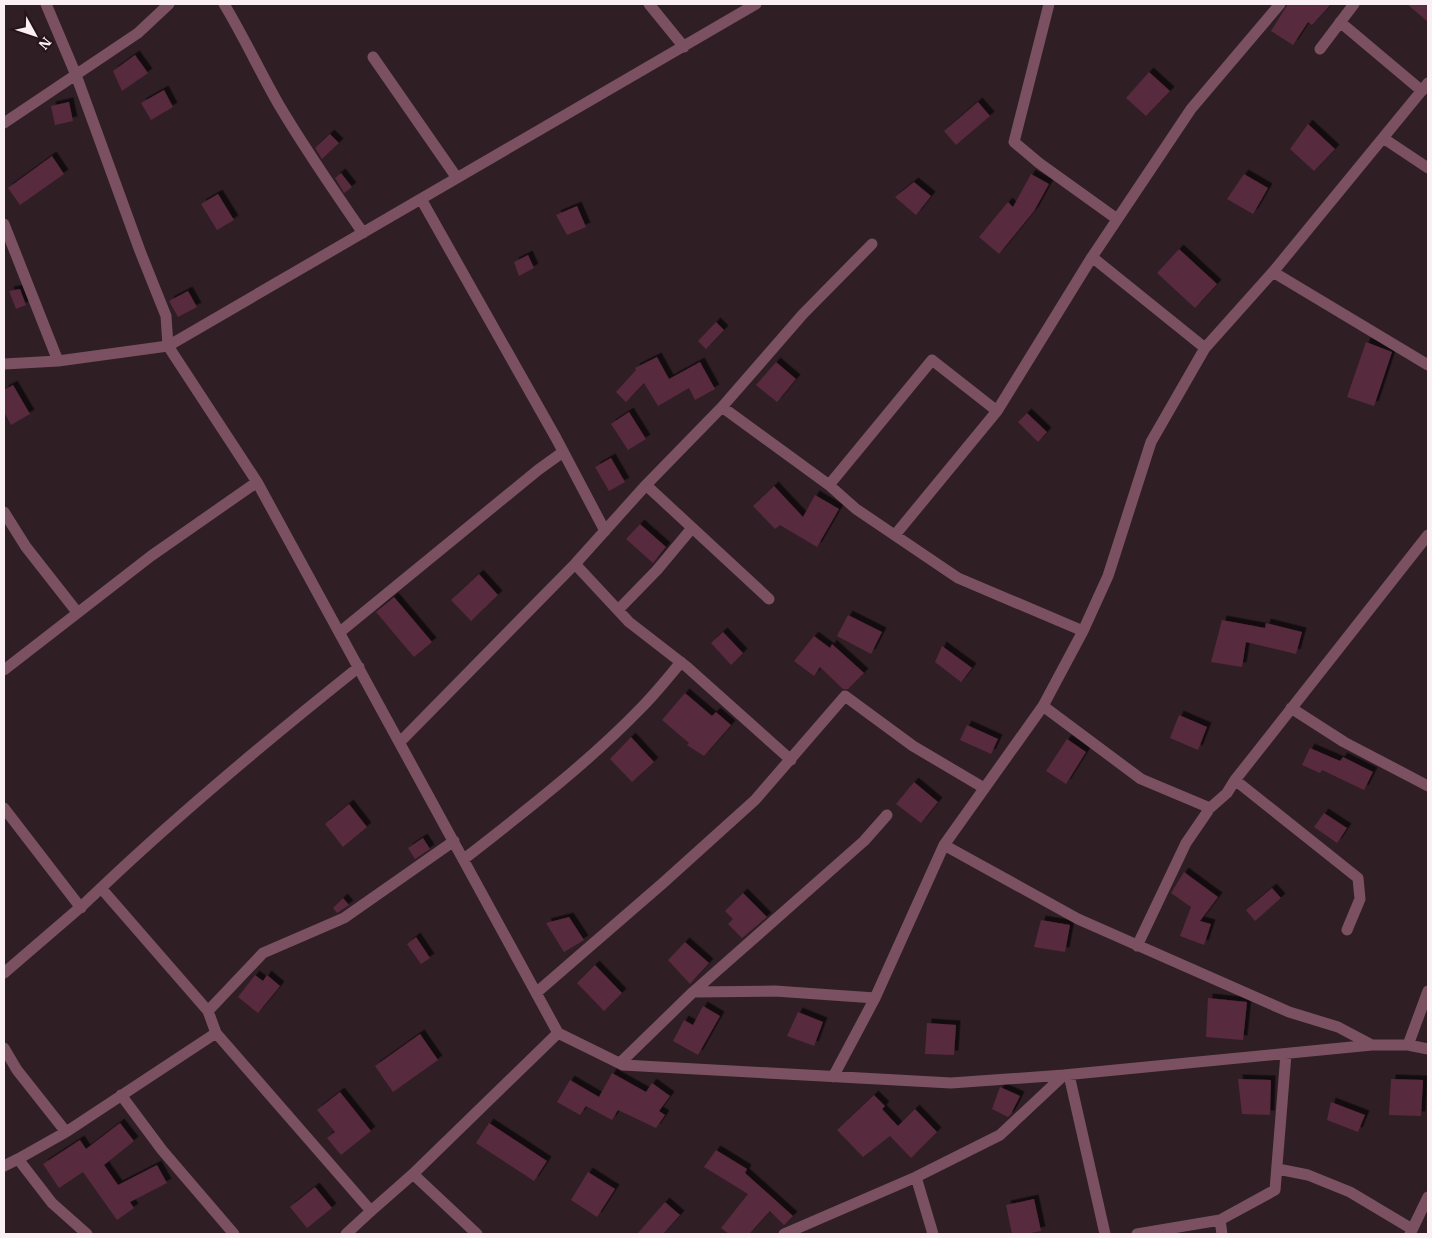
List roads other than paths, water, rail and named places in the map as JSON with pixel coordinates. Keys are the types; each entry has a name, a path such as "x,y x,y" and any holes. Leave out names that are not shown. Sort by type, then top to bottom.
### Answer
{"street":[{"path":"46,4 76,75 140,251 166,316 168,346 257,482 558,1033 623,1065 951,1083 1067,1075 1372,1045 1408,1045 1428,1049"},
{"path":"4,123 138,33 168,4"},
{"path":"224,4 301,142 363,233"},
{"path":"649,4 684,47"},
{"path":"4,364 58,361 168,346 756,4"},
{"path":"1049,4 1014,142 1039,163 1117,219"},
{"path":"895,535 997,411 1092,257 1191,108 1280,4"},
{"path":"1320,49 1354,4"},
{"path":"833,1077 875,998 944,845 1043,706 1083,631 1108,576 1151,442 1205,348 1273,272 1425,87 1340,22"},
{"path":"372,57 457,178"},
{"path":"1383,138 1428,167"},
{"path":"421,199 563,452 605,531"},
{"path":"4,224 58,361"},
{"path":"400,742 575,564 646,485 722,407 803,314 872,244"},
{"path":"1092,257 1205,348"},
{"path":"1273,272 1428,365"},
{"path":"828,485 932,360 997,411"},
{"path":"722,407 828,485 856,509 958,578 1083,631"},
{"path":"340,632 538,470 563,452"},
{"path":"4,670 151,556 257,482"},
{"path":"646,485 769,600"},
{"path":"4,512 26,546 77,612"},
{"path":"618,610 657,570 692,528"},
{"path":"1137,946 1186,843 1210,808 1227,793 1291,708 1428,535"},
{"path":"575,564 629,622 681,662 791,760"},
{"path":"464,859 587,758 641,708 681,662"},
{"path":"4,972 80,908 169,824 272,736 359,667"},
{"path":"536,993 755,800 845,696 913,746 984,788"},
{"path":"1043,706 1141,779 1210,808"},
{"path":"1291,708 1344,742 1428,786"},
{"path":"1235,780 1358,878 1360,899 1347,930"},
{"path":"4,808 80,908"},
{"path":"620,1064 693,992 864,841 887,815"},
{"path":"208,1011 263,953 344,918 454,841"},
{"path":"944,845 1078,919 1289,1012 1338,1027 1372,1045"},
{"path":"100,888 208,1011 216,1033 371,1211"},
{"path":"693,992 775,991 875,998"},
{"path":"1408,1045 1428,991"},
{"path":"4,1166 66,1132 216,1033"},
{"path":"346,1234 413,1174 558,1033"},
{"path":"4,1048 17,1070 66,1132"},
{"path":"1137,1234 1220,1220 1275,1190 1286,1054"},
{"path":"784,1234 916,1178 1000,1135 1067,1075"},
{"path":"1067,1075 1105,1234"},
{"path":"122,1094 162,1150 234,1234"},
{"path":"18,1160 52,1203 87,1234"},
{"path":"1278,1169 1308,1175 1350,1192 1411,1232 1428,1197"},
{"path":"413,1174 477,1234"},
{"path":"916,1178 933,1234"},
{"path":"1220,1220 1222,1234"}]}
